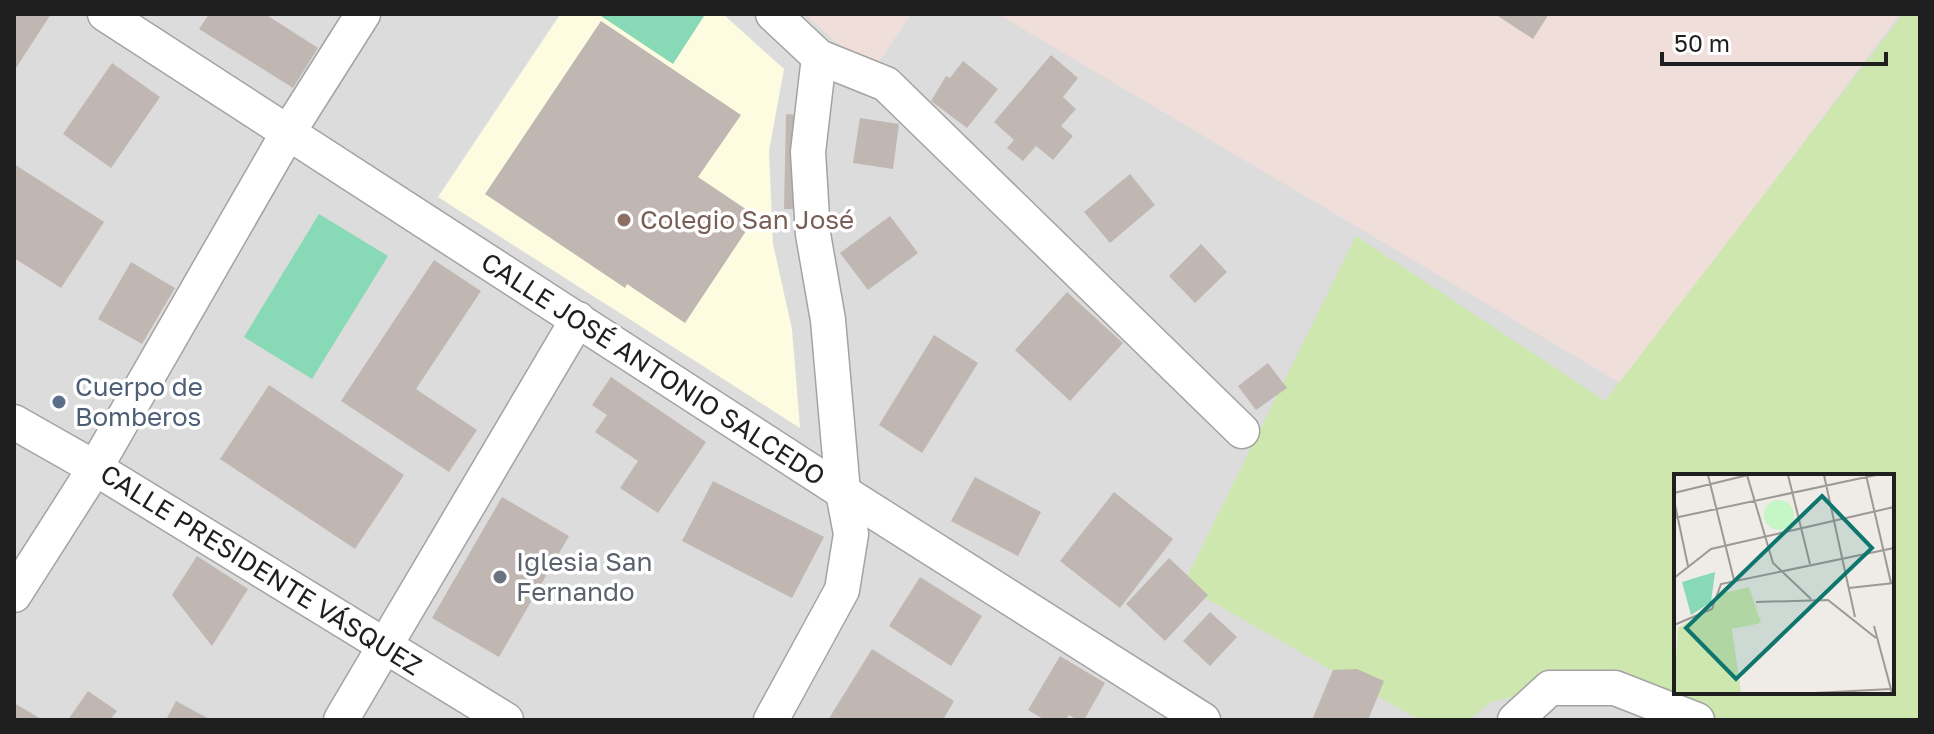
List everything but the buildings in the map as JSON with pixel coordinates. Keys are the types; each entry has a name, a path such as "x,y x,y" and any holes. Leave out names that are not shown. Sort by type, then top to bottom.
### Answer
{"street":[{"name":"CALLE JOSÉ ANTONIO SALCEDO","path":"105,14 843,492 1203,720"},
{"path":"14,595 95,468 289,131 363,14"},
{"path":"773,14 819,57 886,84 1242,431"},
{"path":"771,720 842,590 851,534 843,492 828,320 813,234 808,152 819,57"},
{"path":"341,720 578,319"},
{"name":"CALLE PRESIDENTE VÁSQUEZ","path":"14,422 95,468 506,720"},
{"path":"1515,720 1550,688 1615,688 1697,720"}],"shaded area":[{"path":"14,14 1920,14 1920,720 14,720"},
{"name":"Colegio San José","path":"557,14 723,14 784,69 769,151 773,244 792,329 800,428 438,197 559,16"},
{"path":"805,14 911,14 871,74"},
{"path":"998,14 1900,14 1622,384"}],"green space":[{"path":"598,14 701,14 704,16 673,64"},
{"path":"1903,14 1920,14 1920,720 1721,720 1568,683 1491,702 1468,720 1419,720 1183,585 1356,236 1605,401"},
{"path":"319,214 388,256 312,379 244,337"}],"place":[{"name":"Colegio San José","path":"624,220"},
{"name":"Cuerpo de Bomberos","path":"59,402"},
{"name":"Iglesia San Fernando","path":"500,577"}]}
